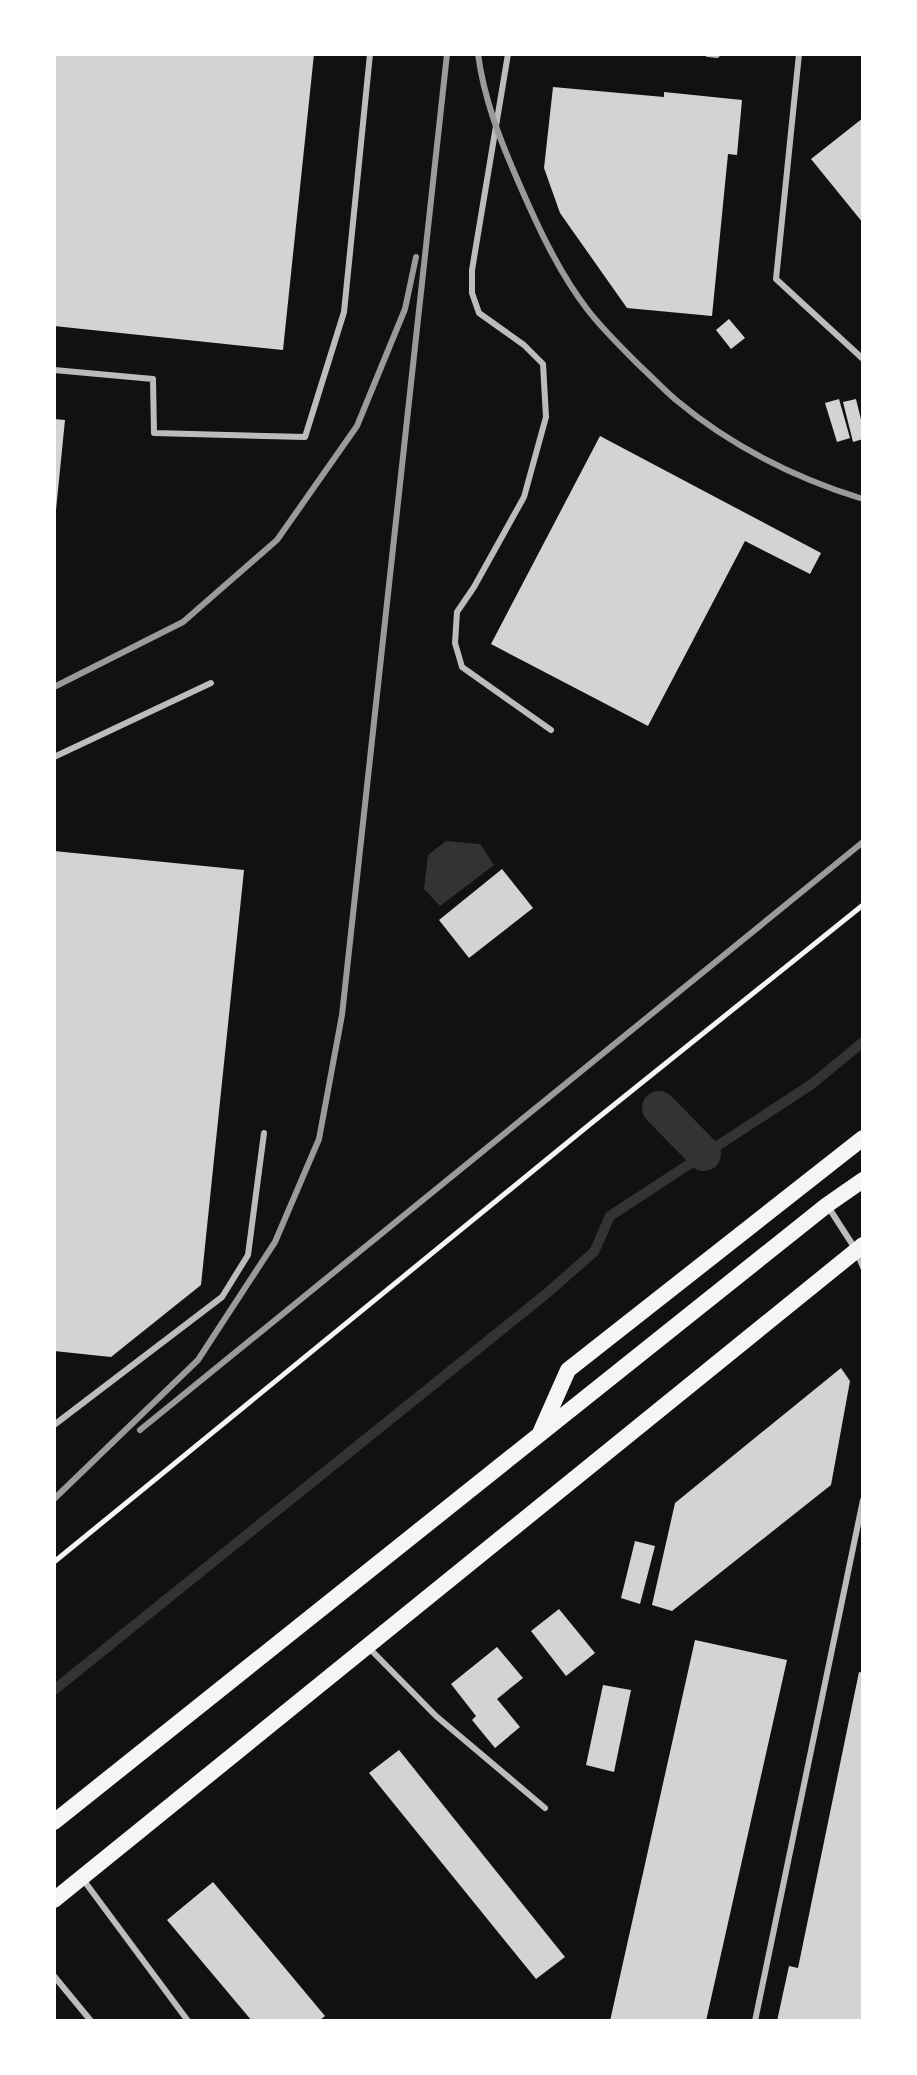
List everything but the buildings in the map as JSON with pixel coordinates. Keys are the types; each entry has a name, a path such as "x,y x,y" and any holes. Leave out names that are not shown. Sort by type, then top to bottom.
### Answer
{"main road":[{"path":"539,1435 568,1370 863,1138"},
{"path":"54,1822 827,1205 863,1180"},
{"path":"54,1900 860,1247"}],"lane":[{"path":"54,370 153,379 154,433 305,437 344,312 370,54"},
{"path":"508,54 472,270 472,293 479,313 524,345 543,364 546,417 524,497 457,612 455,643 462,667 551,730"},
{"path":"708,54 717,55"},
{"path":"799,54 776,279 863,359"},
{"path":"54,757 211,683"},
{"path":"54,1425 222,1297 248,1255 264,1133"},
{"path":"827,1205 860,1247 863,1267"},
{"path":"755,2021 863,1500"},
{"path":"367,1646 436,1716 545,1808"},
{"path":"82,1878 188,2021"},
{"path":"54,1976 91,2021"}],"path":[{"path":"54,1562 863,905"}],"shaded area":[{"path":"446,841 480,844 494,865 440,906 424,889 428,855"}],"waterway":[{"path":"54,1690 546,1294 594,1252 610,1216 812,1084 863,1042"},
{"path":"659,1108 704,1154"}],"railway":[{"path":"54,1499 198,1360 275,1242 319,1139 342,1015 447,54"},
{"path":"478,54 484,87 505,150 549,247 587,309 627,353 697,417 741,446 788,471 863,499"},
{"path":"54,687 183,622 277,540 357,426 405,309 416,257"},
{"path":"140,1430 863,842"}]}
